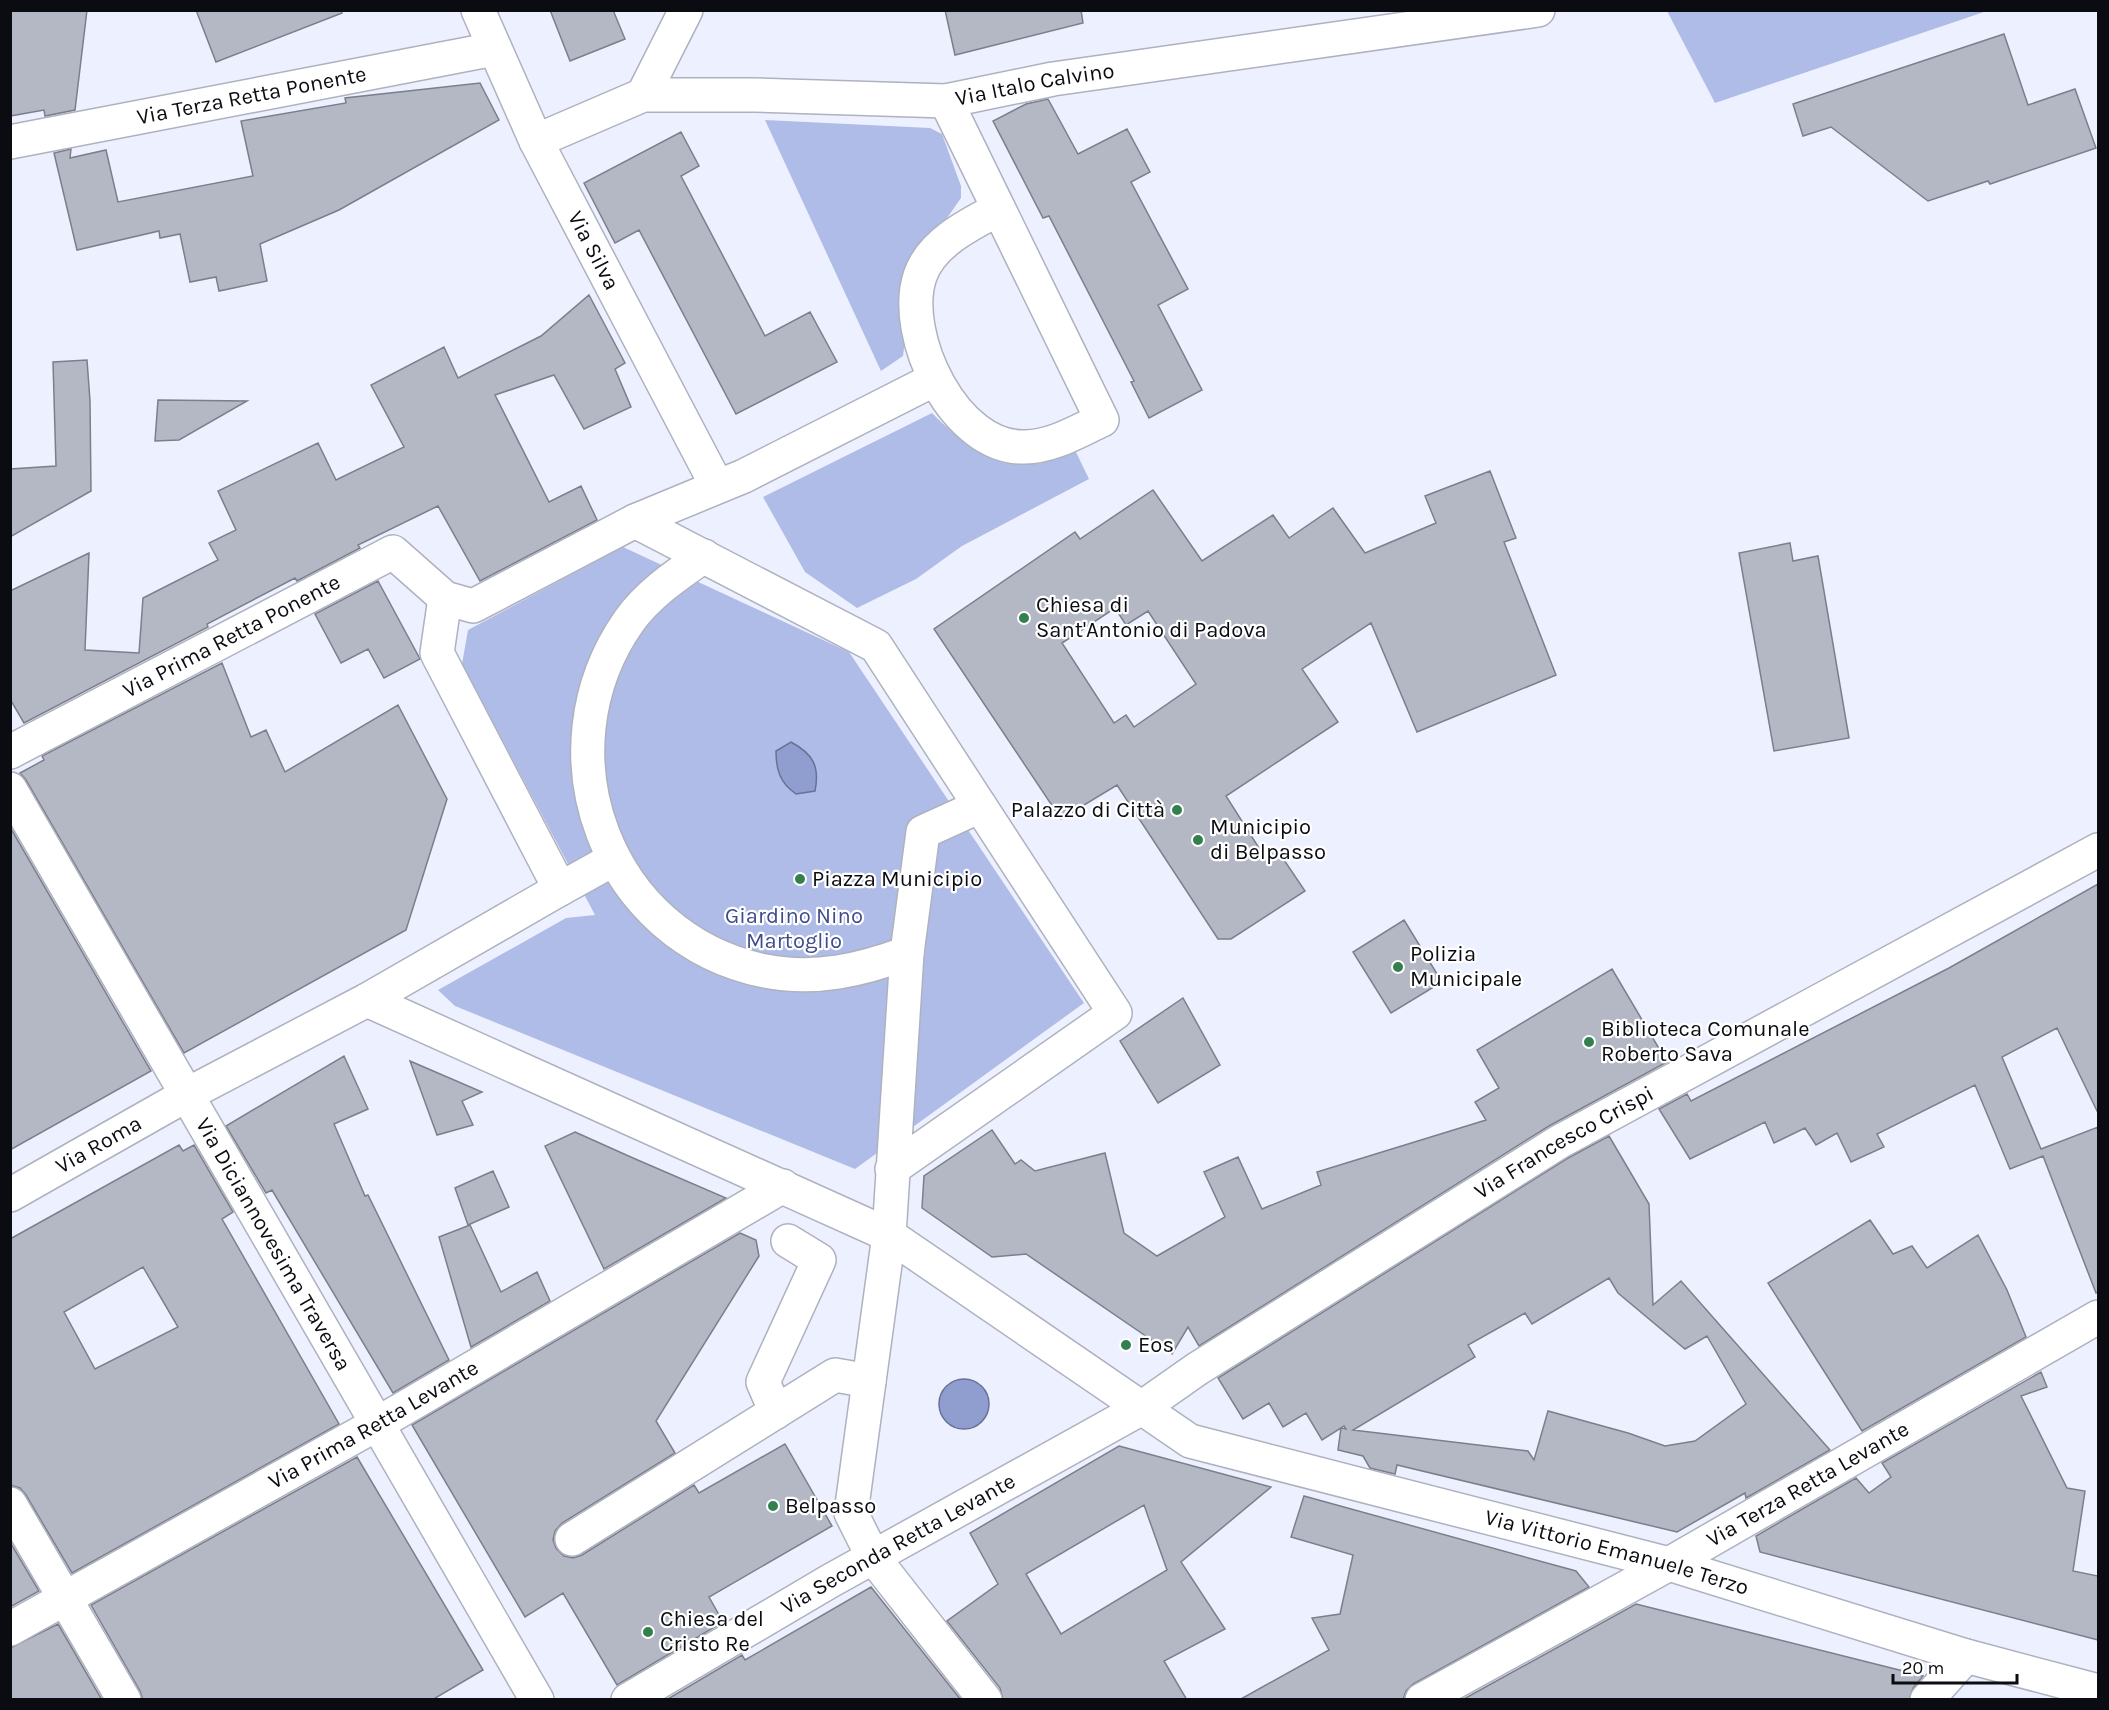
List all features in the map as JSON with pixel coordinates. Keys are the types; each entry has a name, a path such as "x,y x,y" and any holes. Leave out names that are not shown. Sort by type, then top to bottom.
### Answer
{"street":[{"name":"Via Silva","path":"478,10 536,141 717,486"},
{"path":"644,95 686,10"},
{"name":"Via Italo Calvino","path":"536,141 644,95 754,95 946,101 1053,79 1538,10"},
{"name":"Via Terza Retta Ponente","path":"10,142 494,49"},
{"path":"946,101 999,209 1102,420 1052,443 1023,448 994,440 959,416 935,379 921,344 915,303 920,274 942,244 963,227 999,209"},
{"path":"560,889 437,653 445,598 473,606 635,521 755,470 935,379"},
{"path":"635,521 876,646 1115,1013 892,1169"},
{"name":"Via Prima Retta Ponente","path":"10,752 393,552 445,598"},
{"path":"704,556 663,584 629,620 605,664 590,712 586,763 595,812 614,859 641,899 677,932 728,959 765,971 813,976 862,969 908,953"},
{"name":"Via Diciannovesima Traversa","path":"10,789 537,1700"},
{"path":"980,806 923,832 908,953 889,1235 851,1513 873,1557 985,1700"},
{"name":"Via Francesco Crispi","path":"1140,1409 1207,1363 1559,1142 2098,850"},
{"name":"Via Roma","path":"10,1195 188,1094 367,1000 614,859"},
{"name":"Via Vittorio Emanuele Terzo","path":"367,1000 889,1235 1140,1409 1190,1441 1669,1564 1966,1656 2098,1691"},
{"name":"Via Prima Retta Levante","path":"10,1629 377,1424 783,1186"},
{"path":"776,1412 763,1382 819,1260 788,1241"},
{"name":"Via Terza Retta Levante","path":"1422,1700 1669,1564 2098,1317"},
{"path":"572,1539 835,1375 869,1381"},
{"name":"Via Seconda Retta Levante","path":"628,1700 873,1557 1140,1409"},
{"path":"10,1504 124,1700"},
{"path":"1927,1700 1966,1656"}],"green space":[{"path":"1667,11 1987,11 1715,103"},
{"path":"765,120 930,128 942,134 961,186 961,198 945,221 906,333 903,356 881,371"},
{"path":"932,413 963,440 980,451 1018,463 1037,464 1056,459 1075,450 1089,479 962,546 916,579 857,608 805,572 763,497"},
{"name":"Giardino Nino Martoglio","path":"623,547 849,652 1084,1003 855,1169 455,1006 438,990 566,918 595,915 462,664 468,630"}],"shaded area":[{"path":"791,742 805,751 813,762 816,774 815,791 796,794 780,776 776,751"},
{"path":"959,1379 969,1379 982,1386 989,1399 989,1409 982,1422 969,1429 959,1429 950,1425 943,1418 939,1409 939,1399 943,1390 950,1383"}],"building":[{"path":"10,10 87,10 75,110 45,116 44,110 10,116"},
{"path":"196,10 341,10 342,13 216,62"},
{"path":"550,10 613,10 625,39 570,61"},
{"path":"945,10 1081,10 1083,23 955,55"},
{"path":"2004,34 2028,105 2075,89 2096,148 1990,184 1988,181 1928,201 1831,127 1803,136 1793,104"},
{"path":"480,83 499,120 339,210 260,244 267,281 219,291 216,277 190,282 180,234 160,238 159,231 77,250 54,153 71,149 70,158 106,150 118,202 253,176 241,121 346,103 345,98"},
{"path":"1048,99 1078,154 1127,129 1150,172 1131,182 1188,289 1158,305 1202,390 1149,418 1131,382 1134,381 1049,216 1043,218 993,121 1026,104"},
{"path":"681,132 699,166 681,176 765,336 810,312 837,362 736,414 639,230 615,243 584,183"},
{"path":"589,295 625,363 615,369 631,407 584,429 554,375 495,395 549,502 581,486 597,520 480,581 438,506 358,545 360,548 297,581 295,578 207,624 208,627 24,723 10,699 10,591 89,553 85,650 139,653 143,598 218,560 209,543 236,530 218,491 318,443 336,480 404,447 371,385 444,347 458,378 541,336"},
{"path":"87,360 91,491 10,537 10,469 56,466 53,362"},
{"path":"158,400 247,401 179,440 155,441"},
{"path":"1490,471 1516,538 1504,542 1556,675 1417,732 1371,623 1302,669 1338,722 1226,796 1264,856 1276,848 1305,891 1231,939 1218,939 1117,785 1061,819 934,629 1075,532 1080,539 1153,490 1202,561 1273,515 1289,538 1333,508 1365,553 1436,523 1425,496","holes":["1115,608 1126,625 1148,611 1196,684 1134,727 1126,715 1114,723 1062,643"]},
{"path":"1790,543 1793,561 1818,556 1849,738 1774,751 1739,553"},
{"path":"378,581 420,659 384,678 368,649 341,663 315,614"},
{"path":"222,663 251,737 266,730 285,772 398,705 447,799 406,930 184,1053 20,773 44,760 42,756"},
{"path":"10,827 151,1071 10,1150"},
{"path":"2098,884 2098,1113 2057,1028 2002,1057 2041,1149 2098,1127 2098,1292 2096,1293 2043,1156 2010,1169 1975,1085 1877,1134 1884,1147 1851,1162 1837,1133 1816,1145 1805,1128 1774,1143 1765,1122 1690,1159 1659,1109 1687,1094 1691,1101 1949,968"},
{"name":"Polizia Municipale","path":"1404,920 1442,982 1391,1013 1353,952"},
{"path":"1612,969 1667,1062 1549,1126 1199,1346 1188,1327 1172,1354 1026,1254 992,1257 922,1208 924,1176 992,1130 1015,1164 1021,1160 1035,1171 1105,1153 1124,1233 1157,1256 1225,1217 1204,1172 1238,1157 1262,1209 1321,1185 1317,1172 1486,1120 1475,1102 1499,1088 1477,1050"},
{"path":"1183,998 1220,1065 1158,1103 1120,1041"},
{"path":"344,1056 368,1109 334,1124 365,1196 368,1195 449,1360 393,1393 272,1190 266,1193 226,1126"},
{"path":"410,1061 482,1092 462,1101 473,1125 437,1135"},
{"path":"575,1132 726,1198 604,1269 545,1146"},
{"path":"1609,1136 1649,1204 1653,1305 1681,1281 1830,1450 1746,1498 1745,1493 1677,1532 1397,1465 1395,1474 1370,1468 1363,1456 1338,1450 1341,1428 1346,1429 1344,1426 1322,1440 1306,1413 1283,1427 1269,1403 1243,1419 1218,1378 1568,1158","holes":["1609,1278 1618,1293 1685,1349 1707,1336 1746,1404 1695,1441 1665,1446 1628,1433 1548,1411 1534,1460 1528,1451 1353,1430 1475,1357 1468,1345 1525,1313 1532,1324"]},
{"path":"179,1145 183,1151 194,1145 233,1212 222,1219 339,1424 72,1573 26,1495 20,1488 10,1485 10,1239","holes":["143,1267 178,1327 95,1369 64,1312"]},
{"path":"493,1171 509,1207 468,1225 455,1188"},
{"path":"1870,1220 1893,1254 1912,1246 1927,1268 1978,1235 2007,1290 2026,1337 1862,1431 1768,1283"},
{"path":"470,1225 501,1292 537,1272 550,1301 471,1347 439,1237"},
{"path":"740,1233 756,1240 759,1256 656,1421 675,1453 562,1523 555,1531 553,1540 556,1548 564,1556 573,1558 582,1555 694,1485 699,1493 785,1444 832,1526 709,1597 723,1622 617,1685 563,1593 525,1617 412,1425"},
{"path":"2041,1372 2047,1387 2021,1396 2067,1488 2085,1491 2073,1571 2098,1576 2098,1640 1760,1552 1756,1536 1856,1478 1869,1493 1891,1477 1882,1463"},
{"path":"1119,1446 1271,1487 1181,1562 1225,1629 1164,1661 1187,1700 1003,1700 1000,1688 947,1621 998,1584 970,1533","holes":["1144,1505 1167,1570 1061,1634 1026,1574"]},
{"path":"357,1457 483,1670 432,1700 143,1700 91,1605"},
{"path":"1304,1496 1576,1571 1589,1587 1413,1684 1406,1691 1403,1700 1239,1700 1329,1650 1312,1618 1340,1614 1353,1555 1291,1537"},
{"path":"10,1542 39,1591 10,1607"},
{"path":"871,1587 961,1700 666,1700 742,1655 745,1660"},
{"path":"1636,1604 1923,1676 1913,1688 1909,1700 1462,1700"},
{"path":"58,1624 102,1700 10,1700 10,1648"}],"place":[{"name":"Chiesa di Sant'Antonio di Padova","path":"1024,618"},
{"name":"Palazzo di Città","path":"1177,810"},
{"name":"Municipio di Belpasso","path":"1198,840"},
{"name":"Piazza Municipio","path":"800,879"},
{"name":"Polizia Municipale","path":"1398,967"},
{"name":"Biblioteca Comunale Roberto Sava","path":"1589,1042"},
{"name":"Eos","path":"1126,1345"},
{"name":"Belpasso","path":"773,1506"},
{"name":"Chiesa del Cristo Re","path":"648,1632"}]}
